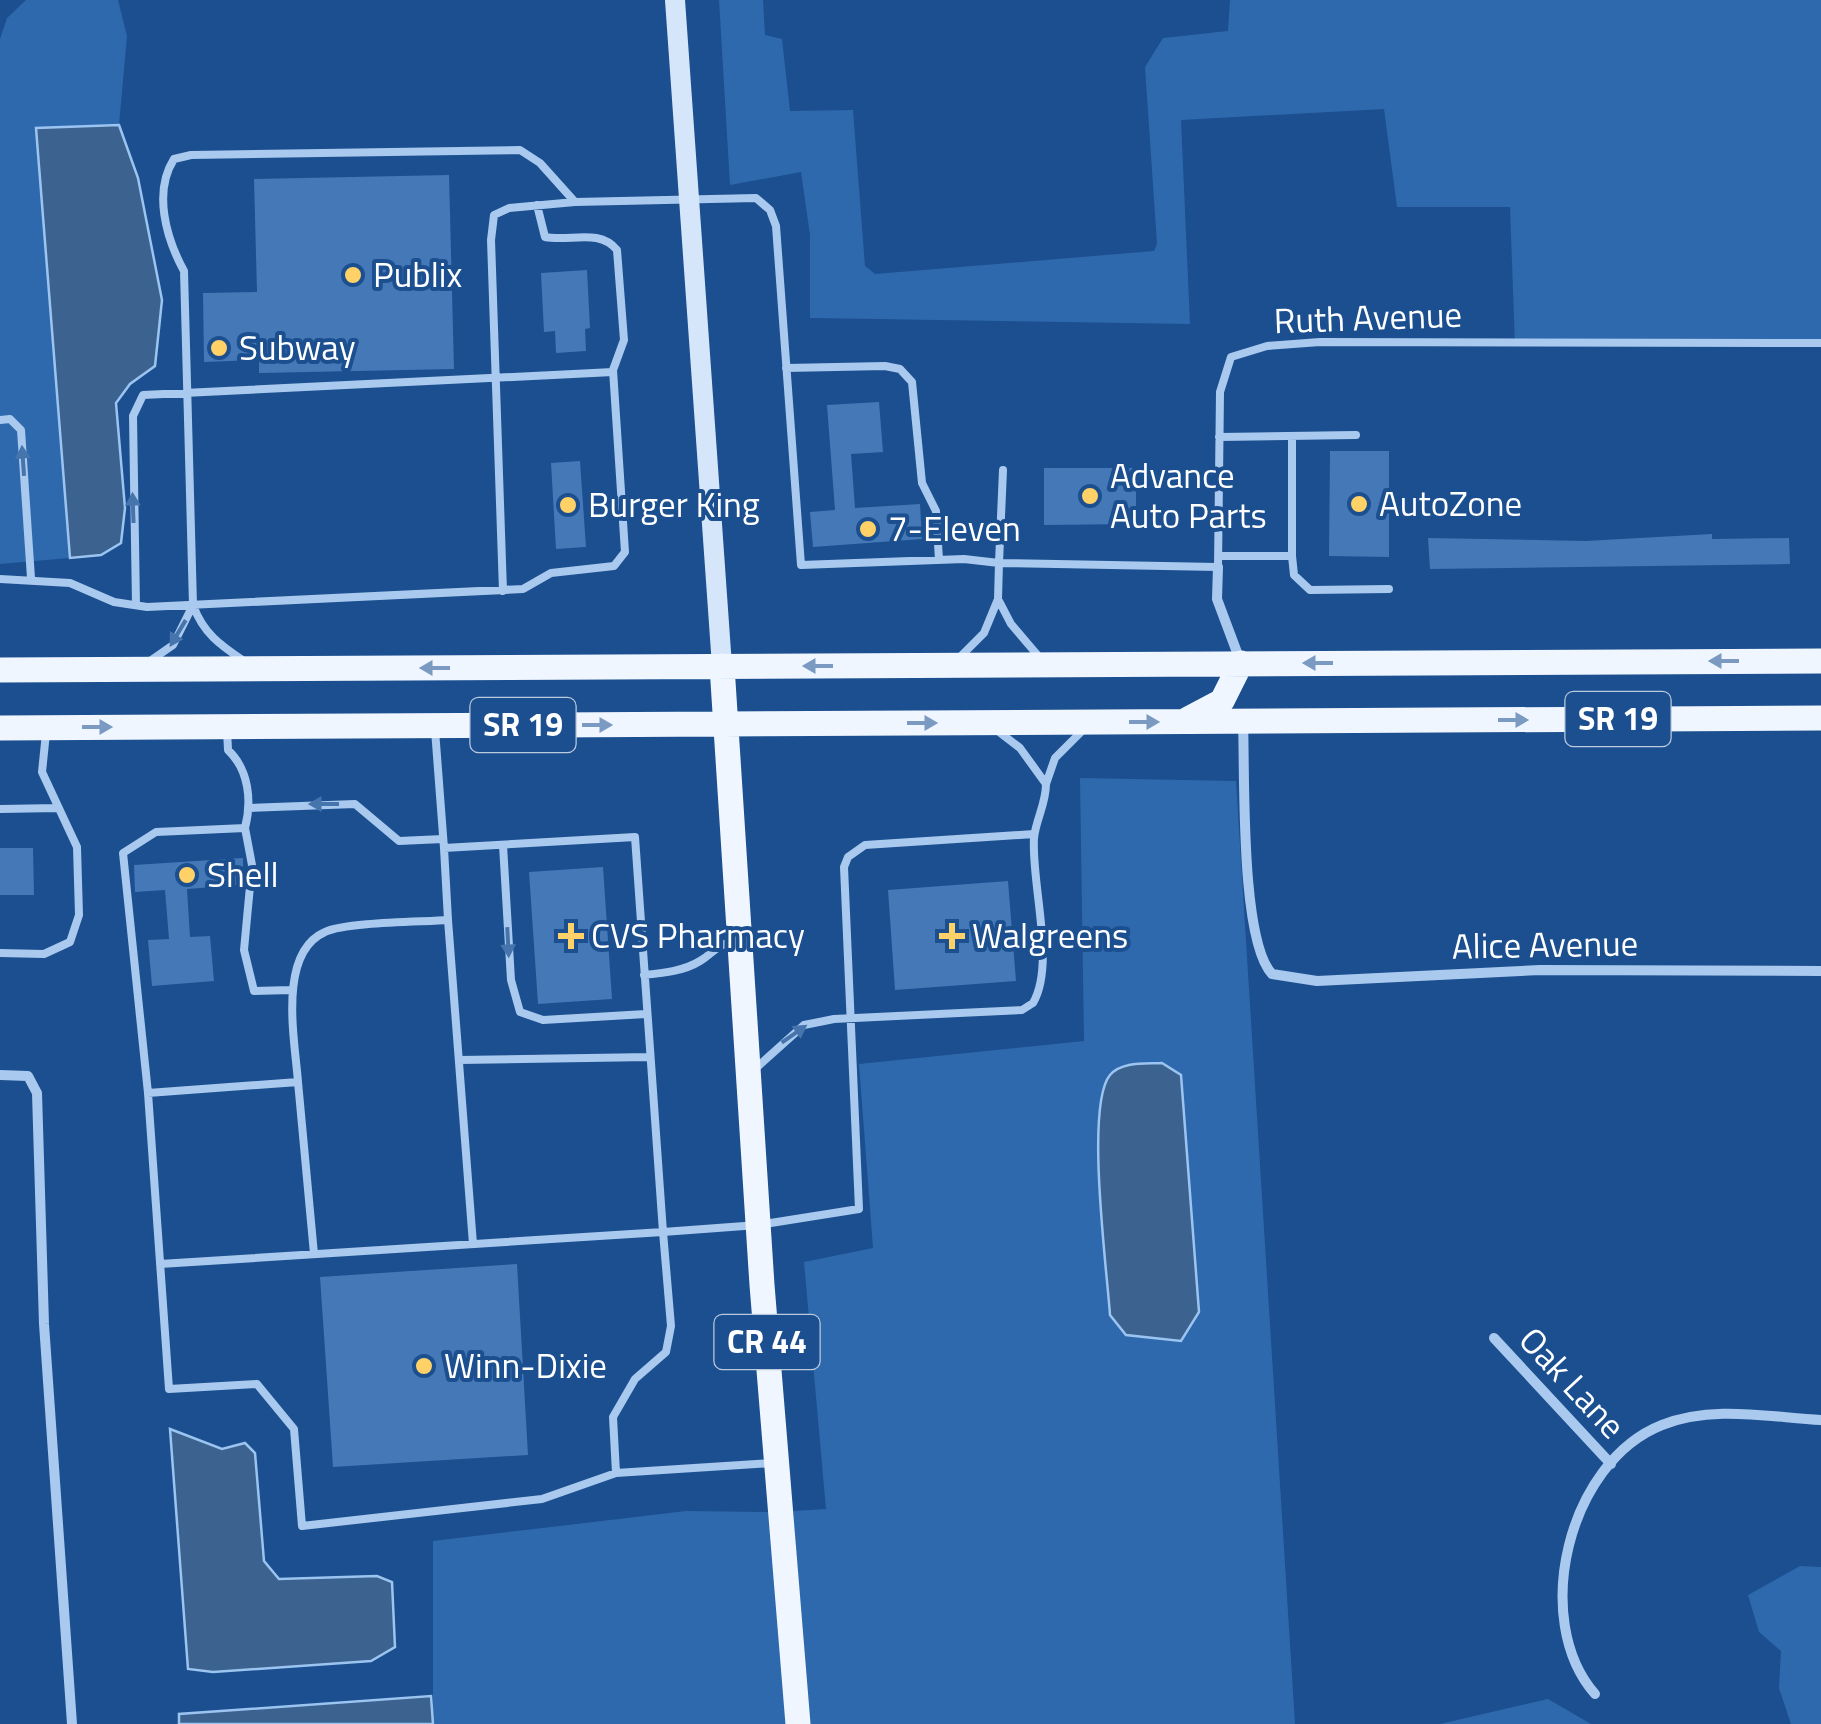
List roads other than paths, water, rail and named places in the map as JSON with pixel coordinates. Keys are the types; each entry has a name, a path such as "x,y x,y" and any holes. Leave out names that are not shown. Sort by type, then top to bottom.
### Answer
{"main road":[{"name":"CR 44","path":"675,0 758,1225 798,1724"},
{"name":"SR 19","path":"0,670 1821,661"},
{"path":"1184,722 1222,700 1241,664"},
{"path":"0,679 86,670"},
{"name":"SR 19","path":"0,728 1821,718"}],"street":[{"name":"Ruth Avenue","path":"1218,561 1217,599 1241,664"},
{"name":"Alice Avenue","path":"1243,721 1249,890 1257,951 1272,974 1317,982 1540,970 1821,971"},
{"path":"0,1075 28,1076 37,1092 44,1324 72,1724"},
{"name":"Oak Lane","path":"1494,1338 1611,1464"},
{"path":"1595,1694 1568,1652 1562,1586 1579,1521 1611,1464 1634,1440 1681,1418 1760,1414 1821,1420"}],"lane":[{"path":"256,669 220,647 200,624 193,605 184,271 168,242 163,177 174,159 190,155 520,150 540,163 575,202"},
{"path":"503,591 491,240 494,215 537,205 688,196 756,198 770,210 776,226 800,566 939,560 1218,561 1292,556"},
{"path":"0,579 70,583 114,602 136,605 193,605 523,590 551,573 622,562 625,552 613,372 624,340 618,250 610,241 590,236 545,237 537,205"},
{"name":"Ruth Avenue","path":"1218,561 1220,392 1230,357 1267,346 1403,341 1821,344"},
{"path":"786,368 885,366 900,369 912,382 922,483 936,511 939,560"},
{"path":"136,605 133,416 142,395 613,372"},
{"path":"0,420 10,419 21,430 31,578"},
{"path":"1220,437 1356,435"},
{"path":"1292,436 1292,556 1294,575 1300,585 1310,590 1388,589"},
{"path":"952,665 984,633 998,598 1003,470"},
{"path":"998,598 1022,639 1047,664"},
{"path":"138,670 173,645 193,605"},
{"path":"748,1075 804,1025 852,1018 1022,1010 1033,1003 1041,973 1034,834 1046,804 1046,784 1063,748 1093,722"},
{"path":"986,723 1020,748 1046,784"},
{"path":"435,726 473,1244"},
{"path":"227,727 228,750 242,763 250,808 245,828 252,864 244,950 254,991 291,990"},
{"path":"0,953 44,954 70,942 79,915 77,848 42,772 46,728"},
{"path":"250,808 355,804 399,841 503,845 635,837 669,1339 666,1352 635,1378 613,1417 616,1473"},
{"path":"0,809 58,808"},
{"path":"245,828 156,832 123,853 148,1093 169,1389 256,1384 294,1430 302,1526 542,1499 616,1473 777,1463"},
{"path":"160,1264 758,1225 859,1209 844,867 856,849 1034,834"},
{"path":"503,845 511,980 520,1012 544,1020 646,1014"},
{"path":"314,1254 291,990 305,948 326,931 448,920"},
{"path":"644,975 672,972 700,961 720,943 740,942"},
{"path":"459,1060 650,1057"},
{"path":"148,1093 298,1082"}],"place":[{"name":"Publix","path":"353,275"},
{"name":"Subway","path":"219,348"},
{"name":"Advance Auto Parts","path":"1090,496"},
{"name":"AutoZone","path":"1359,504"},
{"name":"Burger King","path":"568,505"},
{"name":"7-Eleven","path":"868,529"},
{"name":"Shell","path":"187,875"},
{"name":"CVS Pharmacy","path":"571,936"},
{"name":"Walgreens","path":"952,936"},
{"name":"Winn-Dixie","path":"424,1366"}]}
